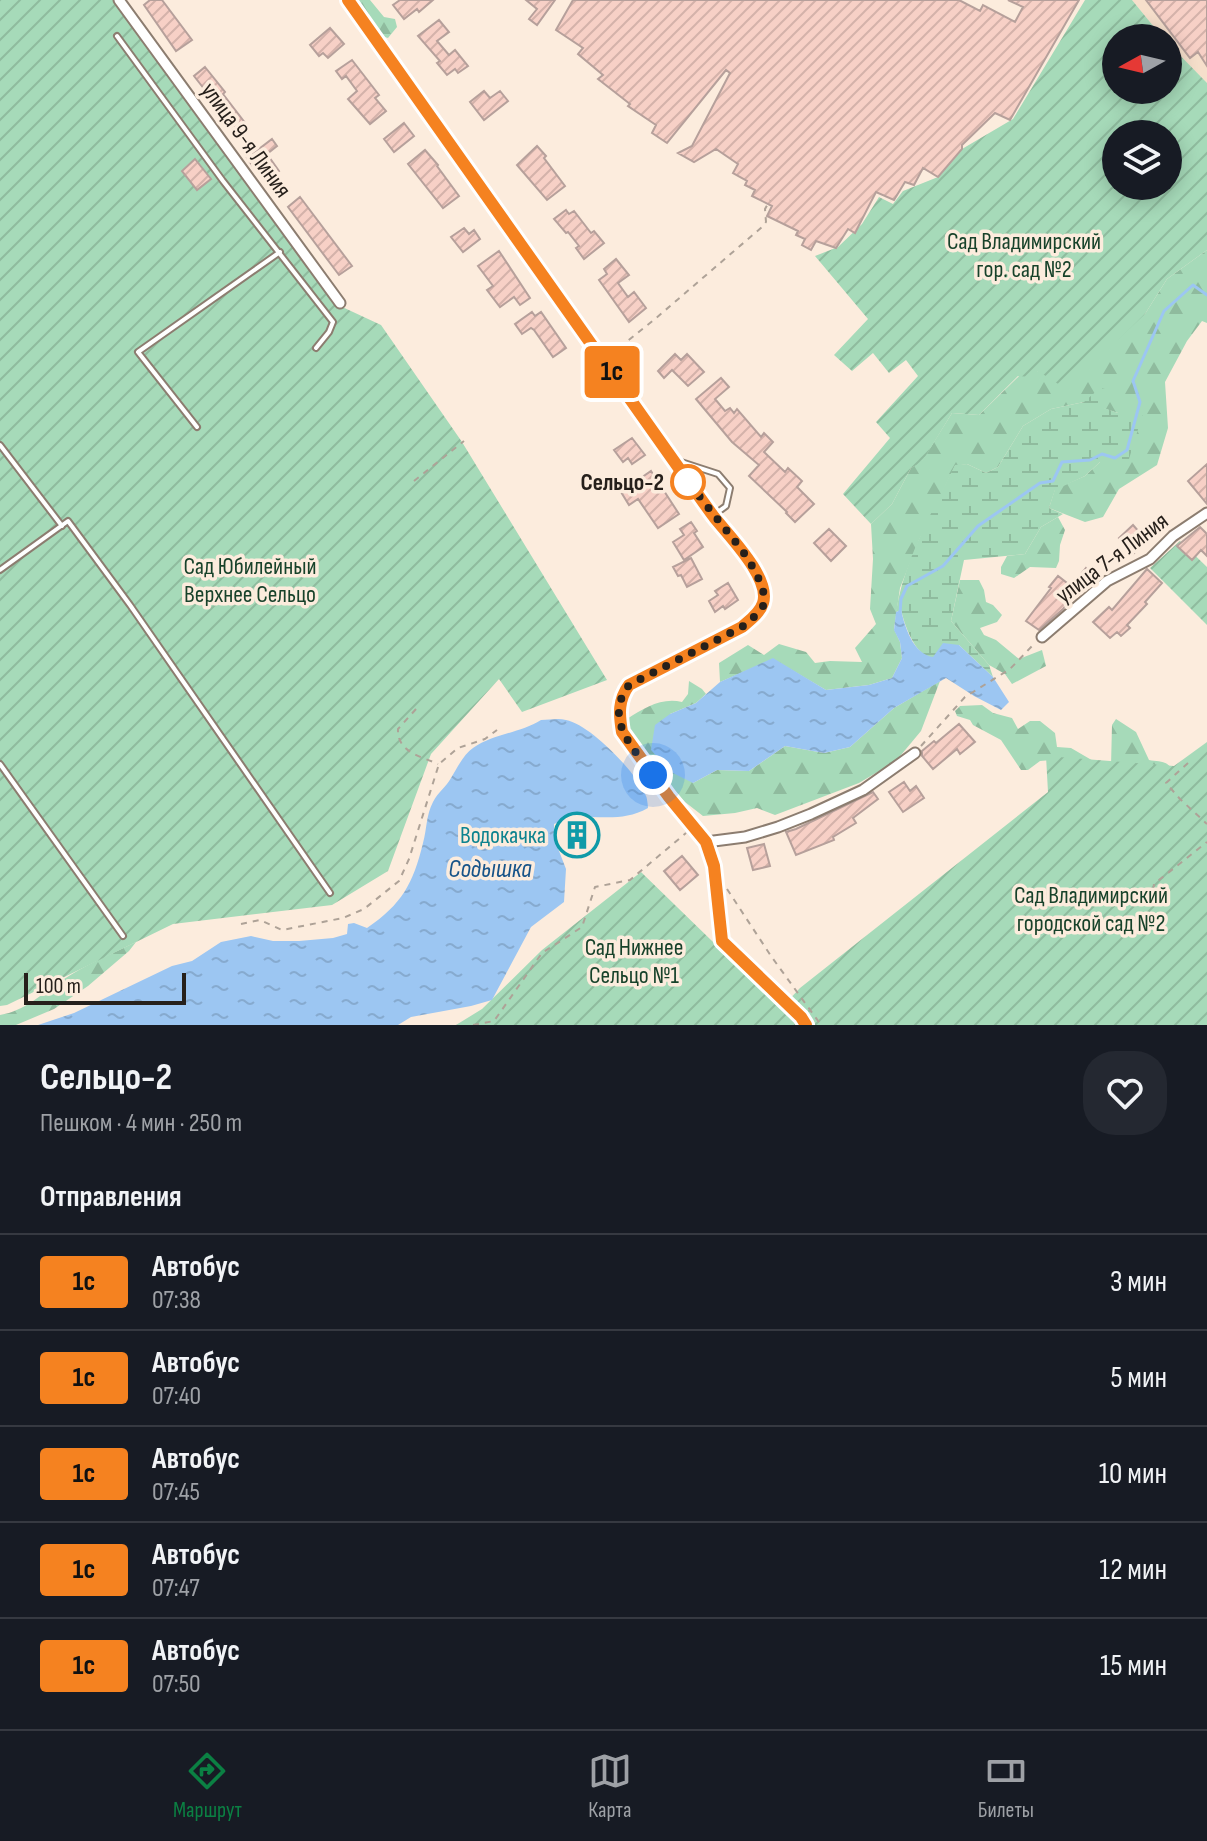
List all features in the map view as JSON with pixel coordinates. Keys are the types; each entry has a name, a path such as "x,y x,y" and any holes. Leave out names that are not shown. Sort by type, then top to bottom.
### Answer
{"street":[{"name":"улица 9-я Линия","path":"119,0 340,303"},
{"path":"348,0 673,459 742,550 762,586 763,606 755,616 742,627 629,685 622,695 619,711 622,732 706,842 715,871 722,941 806,1025"},
{"name":"улица 7-я Линия","path":"1042,637 1107,581 1150,559 1173,536 1207,513"},
{"path":"706,842 745,837 811,814 863,790 915,753"}],"lane":[{"path":"117,36 223,181 333,322 316,348"},
{"path":"197,427 138,352 280,252"},
{"path":"0,445 62,526"},
{"path":"673,459 718,474 730,488 726,506 714,516"},
{"path":"0,570 68,521 330,893"},
{"path":"0,764 123,936"}],"path":[{"path":"603,360 762,227 766,222 765,209 770,200"},
{"path":"414,481 464,441"},
{"path":"915,753 965,697 1010,669 1042,637"},
{"path":"416,709 398,729 398,738 409,751 439,764"},
{"path":"241,924 260,920 282,930 343,918 364,909 399,881 439,764 458,748 485,739 497,730"},
{"path":"1188,763 1166,783 1207,824"},
{"path":"473,1025 494,1021 542,953 582,927 595,887 630,880 694,826"},
{"path":"1153,890 1154,884 1207,842"},
{"path":"715,871 821,1025"}],"shaded area":[{"path":"1132,0 1207,0 1207,83 1182,57 1182,24 1151,24"}],"green space":[{"name":"Сад Юбилейный Верхнее Сельцо","path":"0,0 116,0 338,305 381,325 462,442 607,680 522,712 499,679 431,754 388,871 332,905 173,924 0,1006"},
{"path":"353,0 370,0 384,17 395,19 397,27 388,38 381,36"},
{"name":"Сад Владимирский гор. сад №2","path":"1085,0 1132,0 1152,24 1102,24 1102,104 1182,104 1182,57 1207,83 1207,250 1167,279 1145,314 1066,389 1038,371 1031,377 1018,376 979,415 952,413 922,462 911,468 892,504 871,524 843,494 890,438 876,422 918,376 906,360 889,373 873,353 852,371 834,355 868,319 815,256 838,247 862,224 879,197 893,204 903,191 938,177 962,149 1013,119"},
{"path":"1207,250 1207,323 1202,321 1187,341 1165,382 1168,428 1157,465 1119,489 1103,517 1085,522 1049,508 1055,489 1085,476 1100,462 1118,413 1084,402 1051,409 1023,426 998,467 986,473 967,464 955,466 919,540 900,588 894,629 902,658 892,678 869,685 826,690 773,659 720,682 719,663 748,645 764,655 779,644 806,652 815,663 862,662 855,648 876,624 870,609 873,559 871,524 892,504 911,468 922,461 952,413 979,415 1019,376 1038,371 1145,314 1167,279"},
{"path":"1100,388 1110,390 1104,408 1118,413 1143,413 1129,459 1100,462 1085,476 1055,490 1049,508 1063,514 1041,527 1025,554 964,560 951,621 989,665 993,677 959,645 934,657 922,653 912,640 901,610 896,612 912,555 955,465 967,464 986,473 998,467 1023,426 1051,409 1084,402"},
{"path":"1058,517 1065,530 1056,568 1030,567 1014,578 1001,574 1007,556 1025,554 1041,527"},
{"path":"1180,541 1207,567 1207,625 1150,568"},
{"path":"960,580 979,580 986,602 1002,615 997,622 980,628 984,635 996,640 1019,659 1042,650 1046,666 1012,684 1005,674 989,665 951,621"},
{"path":"689,681 706,694 696,703 670,714 693,783 717,770 749,771 785,746 824,753 850,747 894,708 940,681 921,731 896,761 859,783 775,815 757,808 703,816 685,802 649,761 633,738 627,719 660,702 682,702 688,694"},
{"path":"982,705 993,713 1012,718 1018,729 1030,721 1040,721 1055,733 1057,747 1071,748 1107,769 1111,766 1112,725 1116,719 1136,732 1149,760 1170,766 1173,774 1170,777 1147,776 1142,781 1143,788 1157,810 1161,831 1189,865 1201,865 1207,885 1207,935 1193,938 1193,931 1201,921 1199,912 1206,903 1186,883 1181,862 1147,849 1109,810 1105,793 1107,785 1093,781 1064,759 1040,761 1028,770 1021,770 1001,740 973,725 970,720 957,716 955,711 960,706"},
{"name":"Сад Владимирский городской сад №2","path":"1207,742 1207,1025 456,1025 482,1009 542,950 641,872 780,1007 1048,792 1046,756 1174,766"},
{"path":"136,942 88,986 54,1009 16,1025 0,1025 0,1015 25,1006 79,970"}],"water":[{"path":"901,610 908,632 920,651 933,657 943,643 959,645 993,677 1009,702 1001,710 946,678 894,708 850,747 824,753 785,746 749,771 717,770 693,783 671,772 651,750 655,725 670,714 696,703 720,682 773,658 826,690 869,685 892,678 902,658 900,642 894,630 896,612"},
{"name":"Содышка","path":"541,720 566,720 600,740 641,786 648,808 624,816 578,817 554,824 554,838 566,869 564,902 531,927 492,1000 411,1017 398,1025 38,1025 74,1013 172,966 192,961 221,942 251,936 273,941 333,938 347,934 348,924 367,928 389,910 410,882 435,798 467,754 481,743"}],"building":[{"path":"150,0 162,0 192,40 176,51 144,5"},
{"path":"400,0 433,0 404,19 393,5"},
{"path":"526,0 555,0 537,25 529,19 537,9"},
{"path":"573,0 959,0 980,11 983,5 1015,22 1023,7 1008,0 1079,0 1010,120 995,113 962,145 938,177 923,168 914,185 905,182 894,200 876,192 855,233 848,229 836,248 816,241 811,250 802,245 805,239 796,235 798,231 767,216 772,206 752,196 755,190 733,173 738,164 716,149 694,162 678,153 692,146 730,73 726,70 667,143 652,133 656,125 628,106 630,104 598,79 603,75 578,54 583,48 556,30"},
{"path":"1146,0 1207,0 1207,66 1198,52 1190,58 1182,47 1182,24 1164,24"},
{"path":"439,20 449,32 437,41 449,55 455,50 468,66 458,73 455,69 447,75 437,63 440,61 418,36"},
{"path":"330,28 344,44 328,58 323,53 319,56 310,45"},
{"path":"352,60 379,95 375,98 386,111 370,124 348,99 357,91 346,76 342,79 336,71"},
{"path":"205,67 246,124 236,133 194,76"},
{"path":"484,91 490,98 500,91 508,101 484,120 470,102"},
{"path":"404,123 414,136 394,152 384,139"},
{"path":"272,139 277,146 267,154 279,171 270,178 257,161 252,165 247,158"},
{"path":"537,146 565,186 547,200 517,165"},
{"path":"425,150 459,196 443,208 408,164"},
{"path":"195,159 211,179 197,190 182,171"},
{"path":"300,197 352,266 339,275 288,207"},
{"path":"566,210 569,214 574,211 591,233 594,231 604,243 584,259 576,248 579,246 554,219"},
{"path":"464,228 469,234 474,230 480,239 463,252 451,237"},
{"path":"499,251 530,298 520,305 514,297 500,307 487,290 493,286 478,266"},
{"path":"616,259 629,275 618,283 628,297 634,292 646,308 629,322 599,280 607,274 604,269"},
{"path":"532,312 535,316 541,312 566,348 553,357 534,330 531,328 522,334 515,324"},
{"path":"675,354 681,360 687,354 704,372 688,386 672,370 664,378 658,371"},
{"path":"721,378 729,387 715,399 725,411 730,408 734,413 737,409 761,437 764,433 773,442 764,452 785,472 788,468 802,481 797,487 814,504 795,522 749,476 759,465 732,442 696,399"},
{"path":"632,438 645,455 632,464 628,458 623,462 614,450"},
{"path":"1207,464 1207,504 1188,481"},
{"path":"651,471 679,514 658,528 638,499 629,505 621,492"},
{"path":"691,522 703,547 684,560 673,542 684,535 680,529"},
{"path":"1133,525 1147,541 1133,554 1119,538"},
{"path":"1200,527 1207,534 1207,556 1201,550 1192,560 1177,546"},
{"path":"829,529 846,546 831,561 814,543"},
{"path":"691,558 702,579 687,587 673,567"},
{"path":"1086,568 1093,574 1063,609 1039,630 1026,621 1058,576 1071,586"},
{"path":"1147,569 1162,583 1127,625 1130,628 1121,636 1117,632 1110,638 1093,622 1109,607 1112,610"},
{"path":"728,583 738,600 715,612 709,601 718,595 715,591"},
{"path":"959,724 975,742 960,754 957,749 933,769 922,756 922,751"},
{"path":"904,782 910,791 916,786 924,798 903,812 889,792"},
{"path":"873,792 878,799 853,818 856,823 833,837 834,840 796,855 786,832"},
{"path":"764,844 770,866 753,870 747,848"},
{"path":"682,856 698,875 680,890 664,871"}],"waterway":[{"path":"900,613 901,599 907,586 943,566 978,526 1040,483 1053,481 1062,462 1090,460 1102,454 1115,458 1127,450 1140,402 1133,381 1164,311 1193,285 1207,295"}],"bus line":[{"name":"1с","path":"348,0 688,481 742,550 762,586 763,606 742,627 629,685 622,695 620,721 622,732 706,842 714,866 722,941 806,1025"}],"place":[{"name":"Сельцо-2","path":"688,482"},
{"name":"Водокачка","path":"577,835"}],"route":[{"path":"653,775 622,732 619,711 622,695 629,685 742,627 763,606 762,586 754,569 688,482"}],"park label":[{"name":"Сад Нижнее Сельцо №1","path":"634,961"}]}
